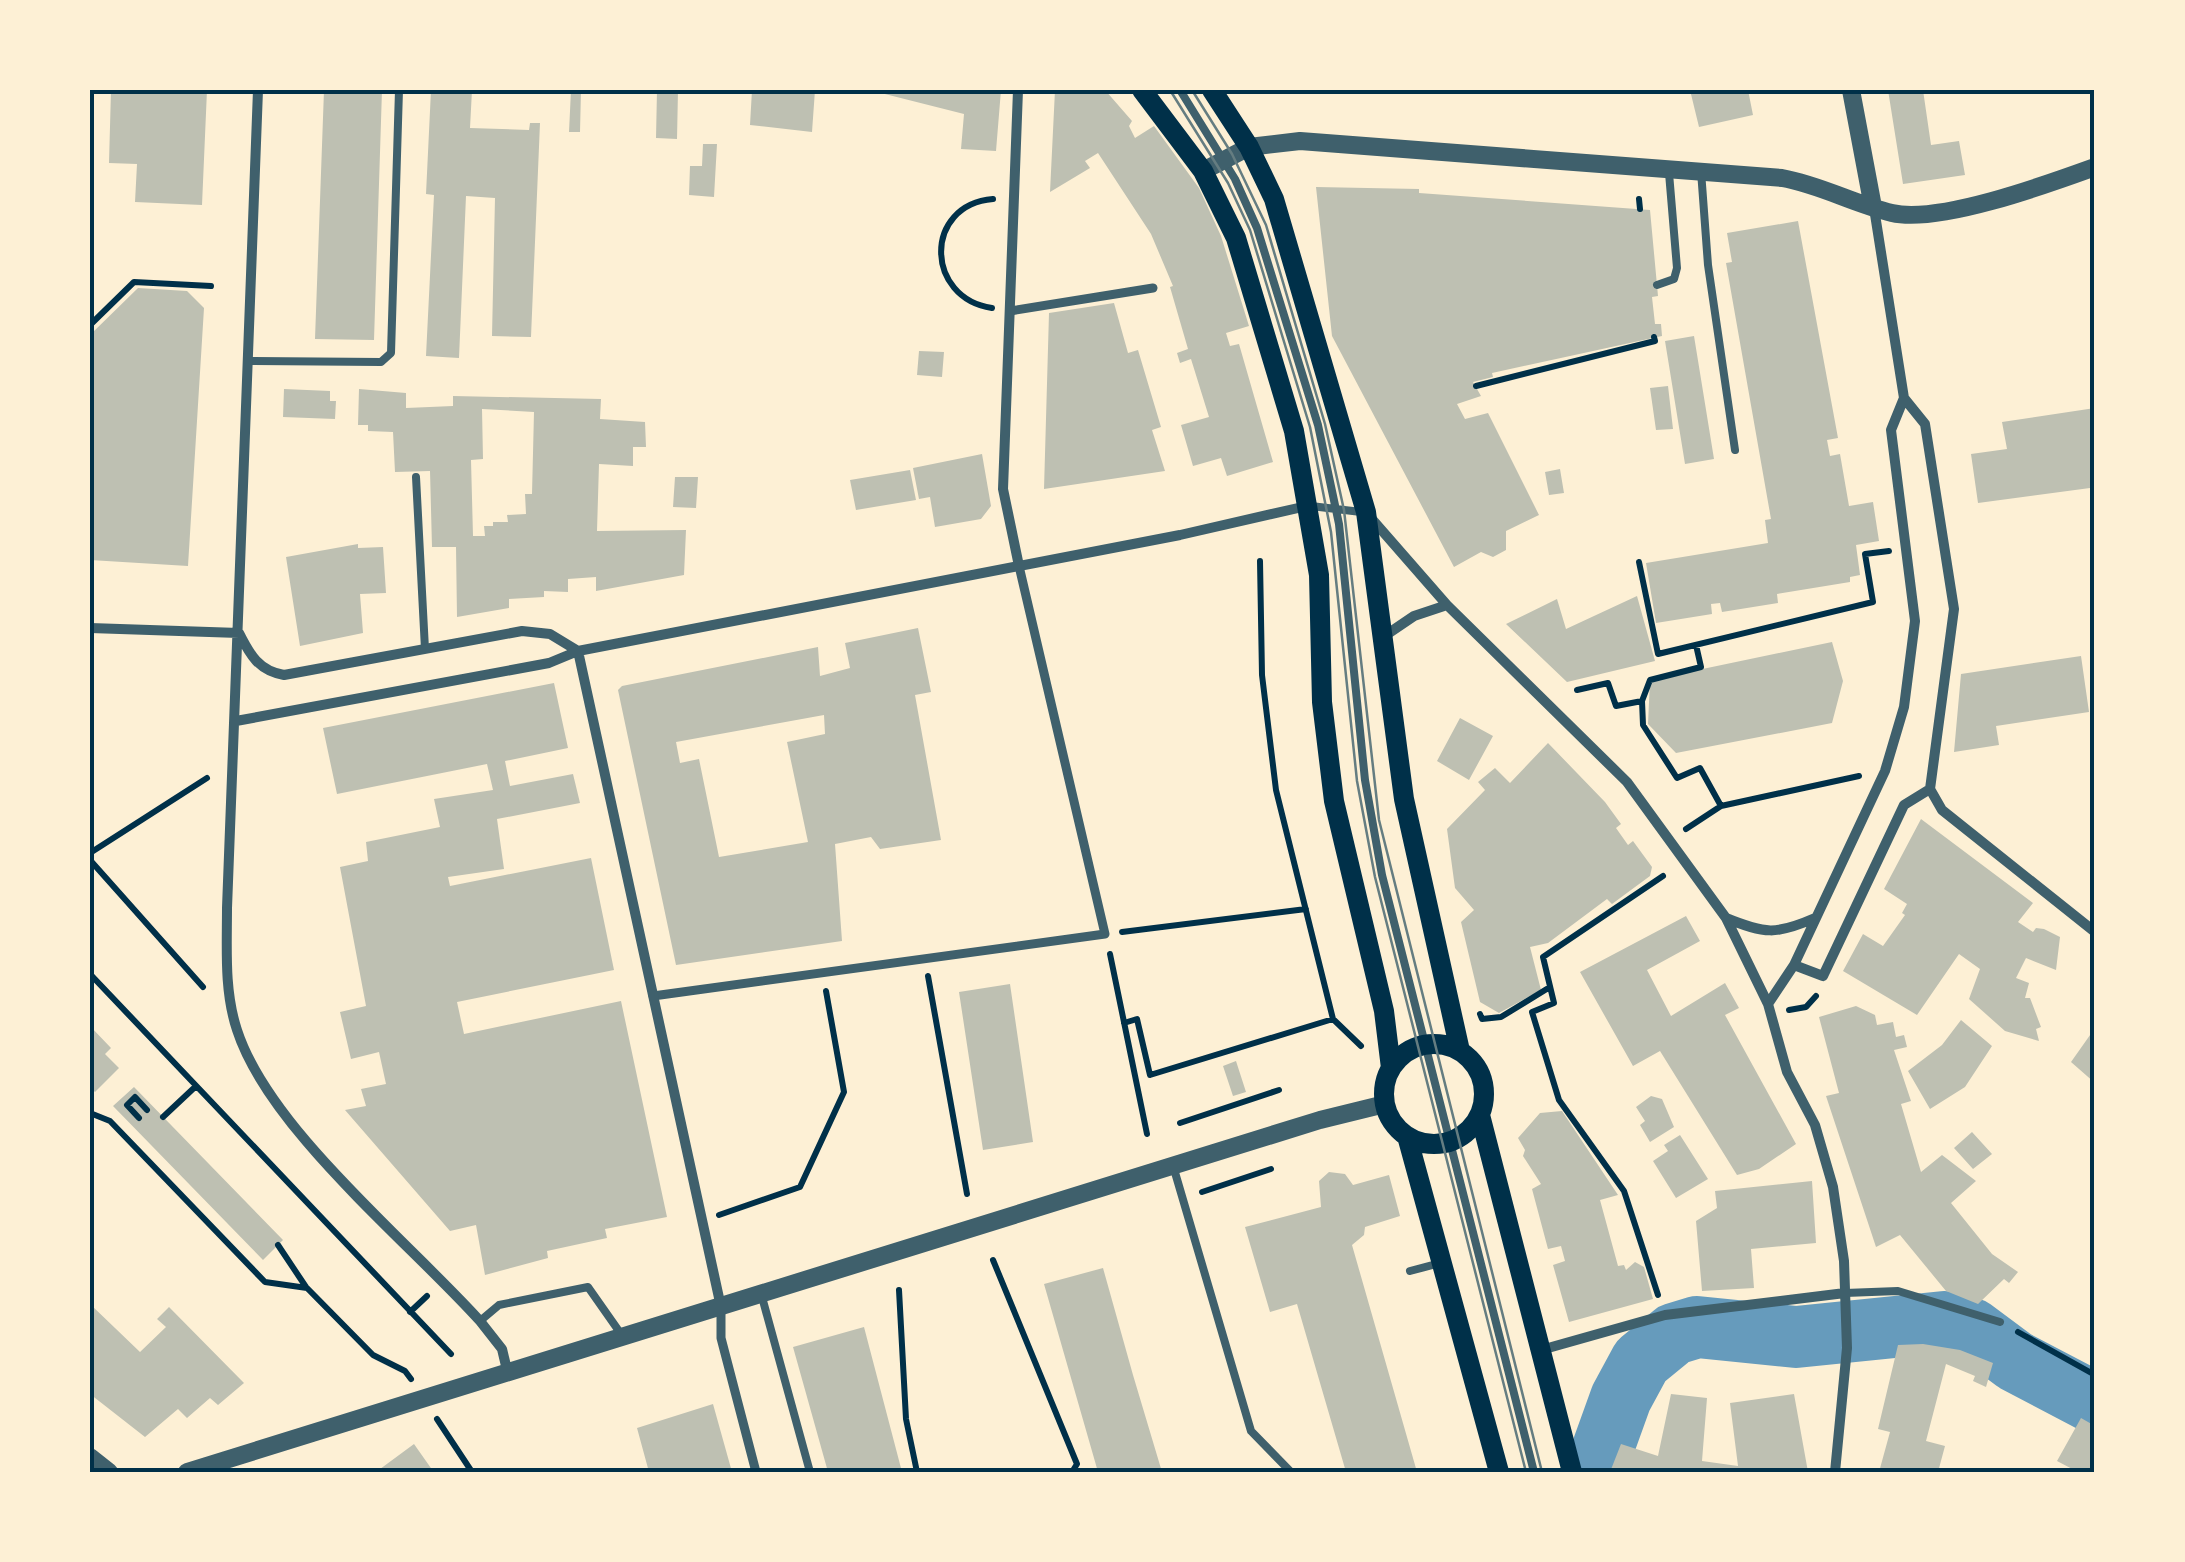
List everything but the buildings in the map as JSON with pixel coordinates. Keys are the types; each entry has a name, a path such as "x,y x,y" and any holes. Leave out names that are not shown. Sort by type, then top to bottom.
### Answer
{"main road":[{"path":"1142,90 1203,172 1236,238 1294,431 1310,506 1321,593 1322,702 1334,801 1384,1011 1391,1068 1385,1104 1394,1124 1406,1136 1434,1144 1450,1142 1470,1130 1480,1114 1484,1090 1480,1073 1460,1051 1442,1044 1425,1045 1412,1049 1391,1068"},
{"path":"1212,90 1249,147 1274,199 1366,512 1404,799 1460,1051"},
{"path":"1480,1114 1572,1472"},
{"path":"1406,1136 1499,1472"}],"street":[{"path":"258,90 226,970 235,1026 249,1063 300,1132 480,1321 502,1349 507,1370"},
{"path":"653,996 822,970 1111,934 1003,489 1018,90"},
{"path":"1851,90 1904,398 1925,424 1954,610 1930,789 1942,810 2095,932"},
{"path":"1203,172 1249,147 1300,141 1669,168 1817,184 1896,214 1923,214 2004,197 2094,169"},
{"path":"1010,311 1153,288"},
{"path":"1768,1004 1794,965 1885,771 1904,707 1915,621 1891,430 1904,398"},
{"path":"236,720 549,663 578,651 1310,506"},
{"path":"1366,512 1447,605 1626,782 1726,918 1768,1004 1787,1072 1815,1125 1833,1187 1847,1348 1835,1472"},
{"path":"1384,637 1414,616 1447,605"},
{"path":"90,628 239,634"},
{"path":"239,634 253,659 270,673 284,676 534,631 578,651"},
{"path":"578,651 721,1307 722,1338 756,1472"},
{"path":"1794,965 1824,976 1904,805 1930,789"},
{"path":"1726,918 1755,930 1782,932 1816,918"},
{"path":"187,1472 622,1334 762,1297 1385,1104"},
{"path":"1541,1350 1665,1315 1845,1293"},
{"path":"90,1456 110,1472"}],"lane":[{"path":"248,360 380,362 391,353 398,90"},
{"path":"1180,90 1224,159 1268,258 1318,425 1336,509 1367,794 1425,1045 1534,1472"},
{"path":"1657,285 1674,280 1677,268 1669,168"},
{"path":"1701,171 1708,264 1735,450"},
{"path":"416,477 425,649"},
{"path":"1310,506 1366,512"},
{"path":"1173,1168 1250,1431 1290,1472"},
{"path":"1410,1271 1440,1262"},
{"path":"480,1321 499,1306 588,1287 622,1334"},
{"path":"1845,1293 1898,1290 2000,1322"},
{"path":"762,1297 810,1472"}],"path":[{"path":"1010,311 981,307 964,298 950,283 940,262 948,224 963,206 1014,197"},
{"path":"90,326 134,282 211,286"},
{"path":"1476,386 1655,342 1654,337"},
{"path":"1639,562 1658,654 1874,602 1865,554 1890,551 1887,534"},
{"path":"1260,561 1262,675 1276,790 1333,1019 1363,1047"},
{"path":"1696,644 1700,668 1650,680 1642,701 1643,724 1677,778 1700,768 1721,806"},
{"path":"1577,690 1608,682 1616,706 1642,701"},
{"path":"1688,828 1721,806 1865,775"},
{"path":"203,987 90,856 207,778"},
{"path":"1663,876 1544,957 1554,1002 1532,1012 1559,1100 1624,1191 1665,1315"},
{"path":"1147,1134 1111,934 1306,908"},
{"path":"925,960 967,1194"},
{"path":"700,1222 800,1187 844,1092 822,970"},
{"path":"90,974 450,1354"},
{"path":"1768,1004 1794,1011 1806,1007 1824,984 1824,976"},
{"path":"1501,1017 1550,987"},
{"path":"1124,1023 1138,1019 1150,1074 1333,1019"},
{"path":"164,1117 196,1087"},
{"path":"1180,1123 1279,1090"},
{"path":"139,1118 127,1105 135,1097 148,1110"},
{"path":"90,1113 110,1121 265,1282 307,1288"},
{"path":"134,1146 144,1138"},
{"path":"1202,1192 1271,1170"},
{"path":"278,1245 307,1288 373,1355 405,1371 472,1472"},
{"path":"993,1260 1074,1468 1082,1472"},
{"path":"899,1290 906,1419 917,1472"},
{"path":"2000,1322 2095,1376"}],"waterway":[{"path":"1603,1448 1621,1398 1641,1361 1674,1334 1697,1327 1796,1337 1944,1322 1972,1329 2015,1361 2095,1403"}],"tram line":[{"path":"1170,90 1228,183 1250,230 1310,427 1331,532 1357,781 1375,877 1526,1472"},
{"path":"1192,90 1232,154 1266,225 1325,424 1344,510 1379,820 1542,1472"}]}
